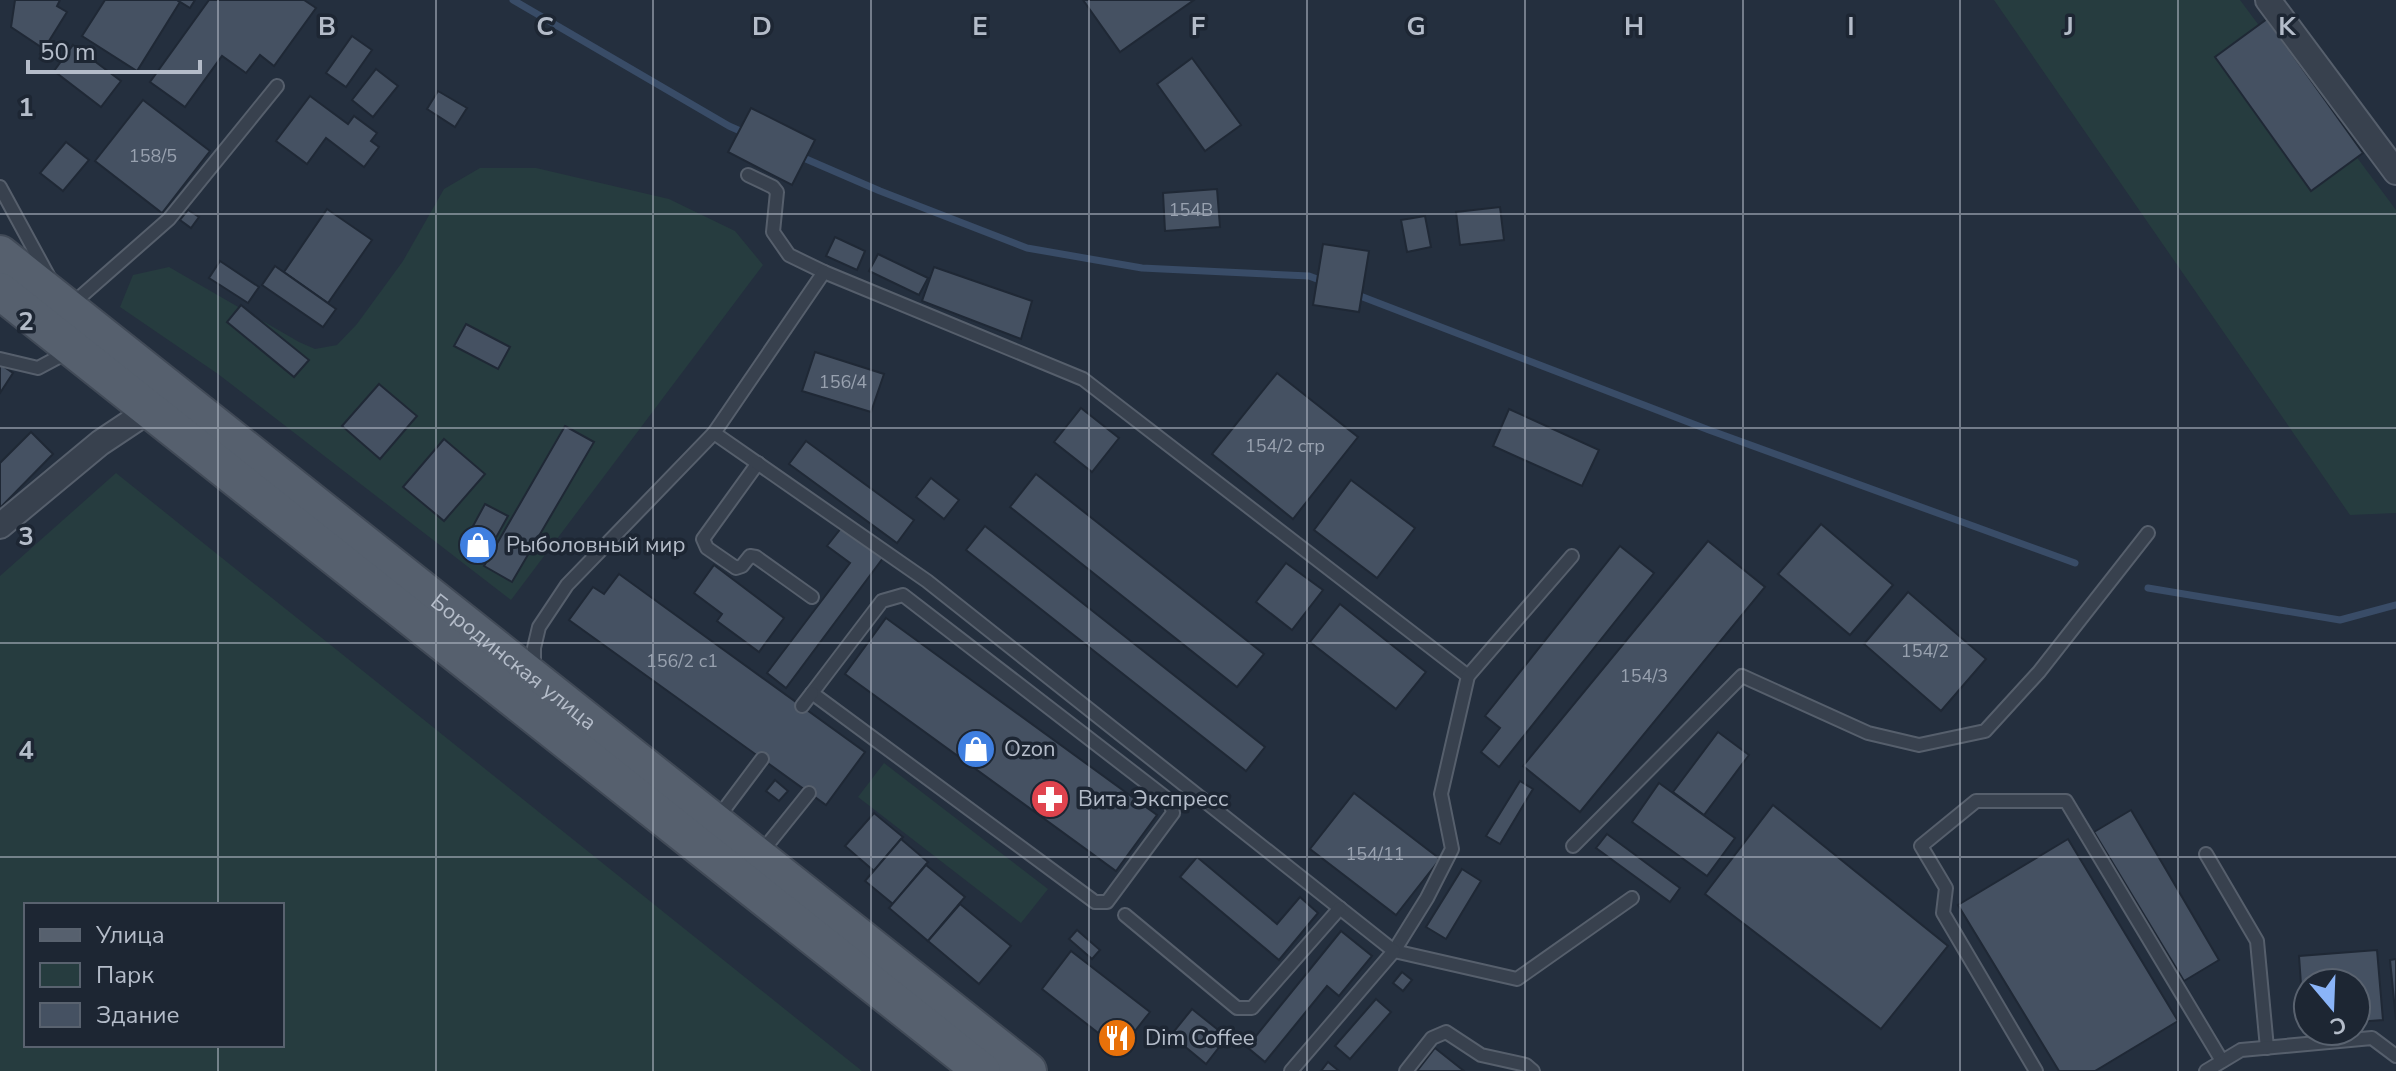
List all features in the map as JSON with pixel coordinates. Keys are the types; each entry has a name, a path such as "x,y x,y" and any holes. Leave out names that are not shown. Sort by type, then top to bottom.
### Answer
{"main road":[{"name":"Бородинская улица","path":"0,254 1028,1071"},
{"name":"Бородинская улица","path":"0,291 982,1071"}],"street":[{"path":"2268,0 2396,172"},
{"path":"0,526 100,443 148,411"}],"lane":[{"path":"0,187 67,309 169,219 277,86"},
{"path":"748,175 777,192 773,232 789,255 1083,379 1468,676"},
{"path":"534,678 534,648 539,627 567,585 714,433 824,272"},
{"path":"0,359 38,368 74,349"},
{"path":"714,433 927,581 1394,951 1517,979 1632,898"},
{"path":"758,463 703,539 707,548 736,568 750,556 756,557 812,597"},
{"path":"1573,846 1742,676 1868,733 1919,745 1985,731 2039,672 2148,533"},
{"path":"1291,1071 1394,951 1427,898 1452,849 1441,794 1468,676 1572,556"},
{"path":"802,706 882,601 903,595 1170,801 1173,813 1107,902 1095,902 812,693"},
{"path":"715,822 762,759"},
{"path":"758,856 809,793"},
{"path":"2036,1071 1943,913 1946,888 1921,846 1976,801 2066,801 2222,1061"},
{"path":"2206,854 2257,941 2267,1048"},
{"path":"1125,915 1237,1008 1252,1008 1340,908"},
{"path":"1406,1071 1432,1038 1446,1032 1481,1055 1526,1065 1533,1071"},
{"path":"2206,1071 2241,1050 2372,1038 2396,1056"}],"green space":[{"path":"1994,0 2240,0 2396,210 2396,513 2350,515"},
{"path":"480,168 536,168 669,199 735,231 763,265 511,600 218,374 120,307 133,275 169,267 299,342 315,349 337,345 357,324 403,261 444,189"},
{"path":"116,473 862,1071 0,1071 0,576"},
{"path":"884,763 1048,889 1021,923 858,797"}],"building":[{"path":"15,0 60,0 57,6 67,12 44,49 11,27"},
{"path":"105,0 180,2 137,71 82,36"},
{"path":"177,0 195,0 190,8"},
{"path":"209,0 304,0 316,8 274,66 260,55 246,73 222,56 185,107 150,82"},
{"path":"1083,0 1194,0 1120,52"},
{"path":"2267,19 2363,153 2311,191 2215,57"},
{"path":"352,36 372,50 346,87 326,73"},
{"path":"73,45 121,81 101,107 54,71"},
{"path":"1192,58 1241,125 1205,151 1157,84"},
{"path":"376,69 398,86 373,117 352,100"},
{"path":"438,91 467,108 455,127 427,109"},
{"path":"310,96 348,124 354,116 377,133 371,141 379,147 364,167 326,138 307,164 276,141"},
{"path":"143,100 210,151 162,213 95,161"},
{"path":"751,108 815,140 792,185 728,152"},
{"path":"66,142 89,160 63,191 40,173"},
{"path":"1217,189 1220,227 1165,231 1163,193"},
{"path":"1500,207 1504,240 1460,245 1456,212"},
{"path":"327,209 372,240 328,303 284,272"},
{"path":"188,210 199,217 191,228 180,220"},
{"path":"1425,216 1431,247 1407,252 1401,220"},
{"path":"835,237 865,251 857,270 826,256"},
{"path":"1323,244 1369,251 1359,312 1313,305"},
{"path":"878,254 928,278 919,295 869,271"},
{"path":"220,261 259,287 248,303 209,278"},
{"path":"275,266 336,309 323,327 262,285"},
{"path":"934,267 1032,301 1021,339 922,301"},
{"path":"241,305 309,360 294,377 227,322"},
{"path":"466,324 510,347 498,369 454,346"},
{"path":"815,352 884,374 871,412 802,391"},
{"path":"0,364 13,373 0,393"},
{"path":"1277,373 1358,437 1293,519 1212,454"},
{"path":"379,384 417,416 380,459 342,426"},
{"path":"1081,408 1119,438 1092,472 1054,442"},
{"path":"1509,409 1599,450 1582,486 1493,446"},
{"path":"565,426 594,442 512,582 484,566"},
{"path":"31,432 53,454 0,508 0,463"},
{"path":"444,439 485,474 444,521 403,487"},
{"path":"806,441 914,520 897,543 789,464"},
{"path":"1036,474 1264,654 1237,687 1010,507"},
{"path":"931,478 959,500 944,519 916,497"},
{"path":"1351,480 1415,528 1377,578 1314,530"},
{"path":"485,504 508,516 482,563 460,550"},
{"path":"1821,524 1893,585 1850,635 1778,574"},
{"path":"985,526 1265,747 1246,771 966,550"},
{"path":"842,527 883,558 786,688 767,673 850,563 827,546"},
{"path":"1708,541 1765,587 1580,812 1523,766"},
{"path":"1620,546 1654,573 1499,767 1481,752 1500,728 1485,716"},
{"path":"1286,563 1323,590 1292,630 1256,602"},
{"path":"714,565 784,618 759,652 717,621 722,614 694,593"},
{"path":"619,574 865,752 826,805 569,620 593,587 604,594"},
{"path":"1908,592 1986,659 1941,711 1864,644"},
{"path":"1340,604 1426,672 1396,709 1310,642"},
{"path":"886,618 1157,815 1116,871 845,674"},
{"path":"1718,732 1749,755 1704,815 1673,792"},
{"path":"775,780 788,791 779,801 766,791"},
{"path":"1520,781 1533,789 1500,844 1486,836"},
{"path":"1659,783 1735,838 1707,876 1632,822"},
{"path":"1354,793 1440,859 1396,915 1310,849"},
{"path":"1773,805 1948,946 1881,1029 1705,894"},
{"path":"2131,810 2219,960 2184,981 2094,832"},
{"path":"874,813 903,837 874,871 845,846"},
{"path":"1607,834 1680,888 1670,902 1596,848"},
{"path":"901,839 928,862 893,904 865,881"},
{"path":"2068,839 2178,1021 2095,1071 2059,1071 1958,905"},
{"path":"1197,857 1277,924 1300,897 1318,913 1279,960 1180,877"},
{"path":"926,865 965,897 928,941 889,908"},
{"path":"1462,869 1481,881 1446,939 1426,927"},
{"path":"960,904 1011,946 979,984 928,941"},
{"path":"1077,930 1100,950 1092,959 1069,939"},
{"path":"1341,931 1372,956 1339,996 1327,986 1265,1062 1247,1047"},
{"path":"2377,950 2383,1020 2372,1021 2372,967 2300,967 2299,956"},
{"path":"1071,951 1150,1012 1120,1050 1042,989"},
{"path":"2396,959 2396,1020 2390,960"},
{"path":"1402,972 1412,980 1403,991 1393,983"},
{"path":"1376,999 1391,1012 1350,1059 1335,1046"},
{"path":"1192,1009 1227,1037 1206,1064 1171,1035"},
{"path":"1435,1048 1464,1071 1417,1071"},
{"path":"1328,1062 1339,1071 1321,1071"}],"waterway":[{"path":"513,0 747,134"},
{"path":"799,156 1027,248 1142,268 1309,276 1325,282"},
{"path":"1355,294 1709,430 2075,563"},
{"path":"2148,588 2340,620 2396,605"}],"place":[{"name":"Рыболовный мир","path":"478,545"},
{"name":"Ozon","path":"976,749"},
{"name":"Вита Экспресс","path":"1050,799"},
{"name":"Dim Coffee","path":"1117,1038"}]}
